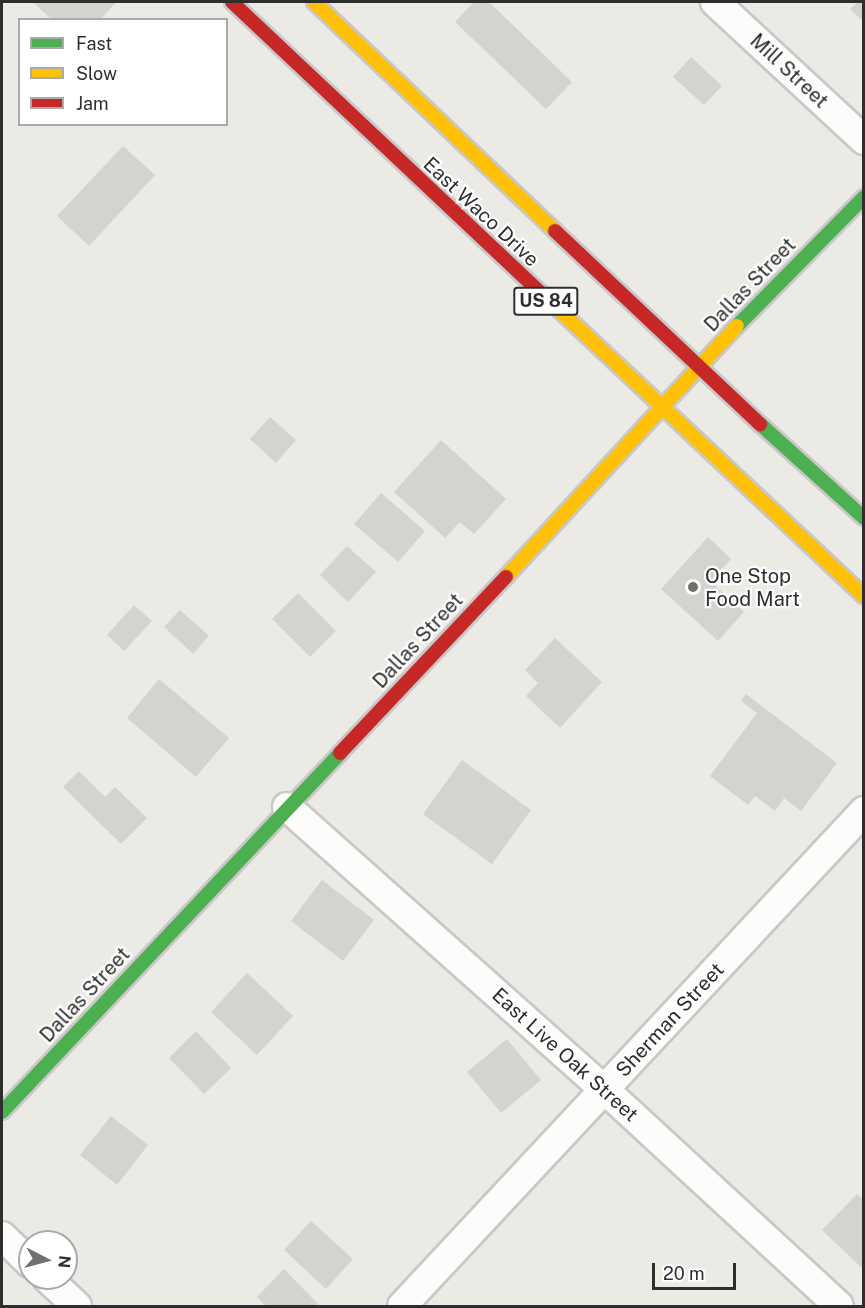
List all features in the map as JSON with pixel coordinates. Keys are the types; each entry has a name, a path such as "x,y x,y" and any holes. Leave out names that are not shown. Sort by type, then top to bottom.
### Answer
{"main road":[{"name":"East Waco Drive","path":"232,2 663,411 864,596"},
{"name":"East Waco Drive","path":"314,2 697,367 864,518"},
{"name":"Dallas Street","path":"2,1112 287,807 663,411 697,367 864,197"}],"street":[{"name":"Mill Street","path":"715,2 864,140"},
{"name":"East Live Oak Street","path":"287,807 605,1090 839,1306"},
{"name":"Sherman Street","path":"402,1306 864,811"},
{"path":"2,1236 18,1251"},
{"path":"60,1290 78,1306"}],"building":[{"path":"33,2 116,2 102,18 50,18"},
{"path":"474,2 489,2 572,82 546,109 455,22"},
{"path":"858,2 864,2 864,22 850,9"},
{"path":"691,57 722,86 704,105 673,77"},
{"path":"123,146 155,175 89,246 57,216"},
{"path":"270,417 296,440 276,463 250,439"},
{"path":"441,440 506,499 474,534 460,522 445,538 394,492"},
{"path":"381,493 425,531 398,562 354,524"},
{"path":"708,537 731,559 710,581 744,612 718,641 661,589"},
{"path":"347,546 376,572 348,602 320,575"},
{"path":"298,593 336,631 310,657 272,619"},
{"path":"134,605 152,621 124,651 107,635"},
{"path":"180,610 209,636 193,654 164,627"},
{"path":"555,638 602,682 560,728 526,696 538,683 525,670"},
{"path":"159,679 229,738 196,777 127,718"},
{"path":"746,694 837,763 801,811 784,798 775,811 755,796 748,805 710,776 757,713 741,701"},
{"path":"462,760 531,810 492,864 423,814"},
{"path":"79,771 105,797 115,787 147,818 121,844 63,787"},
{"path":"322,880 374,920 343,961 291,921"},
{"path":"247,973 293,1016 257,1055 211,1012"},
{"path":"196,1031 231,1068 204,1094 169,1058"},
{"path":"507,1039 541,1080 501,1113 467,1072"},
{"path":"111,1116 148,1145 117,1185 80,1155"},
{"path":"857,1194 864,1200 864,1270 822,1230"},
{"path":"311,1221 353,1259 326,1289 284,1250"},
{"path":"284,1269 320,1306 266,1306 257,1297"}],"traffic: fast":[{"path":"737,326 864,197"},
{"path":"760,424 864,518"},
{"path":"2,1112 340,753"}],"traffic: slow":[{"path":"314,2 555,231"},
{"path":"540,292 864,596"},
{"path":"506,577 737,326"}],"traffic: jam":[{"path":"232,2 540,292"},
{"path":"555,231 760,424"},
{"path":"340,753 506,577"}],"place":[{"name":"One Stop Food Mart","path":"693,587"}]}
